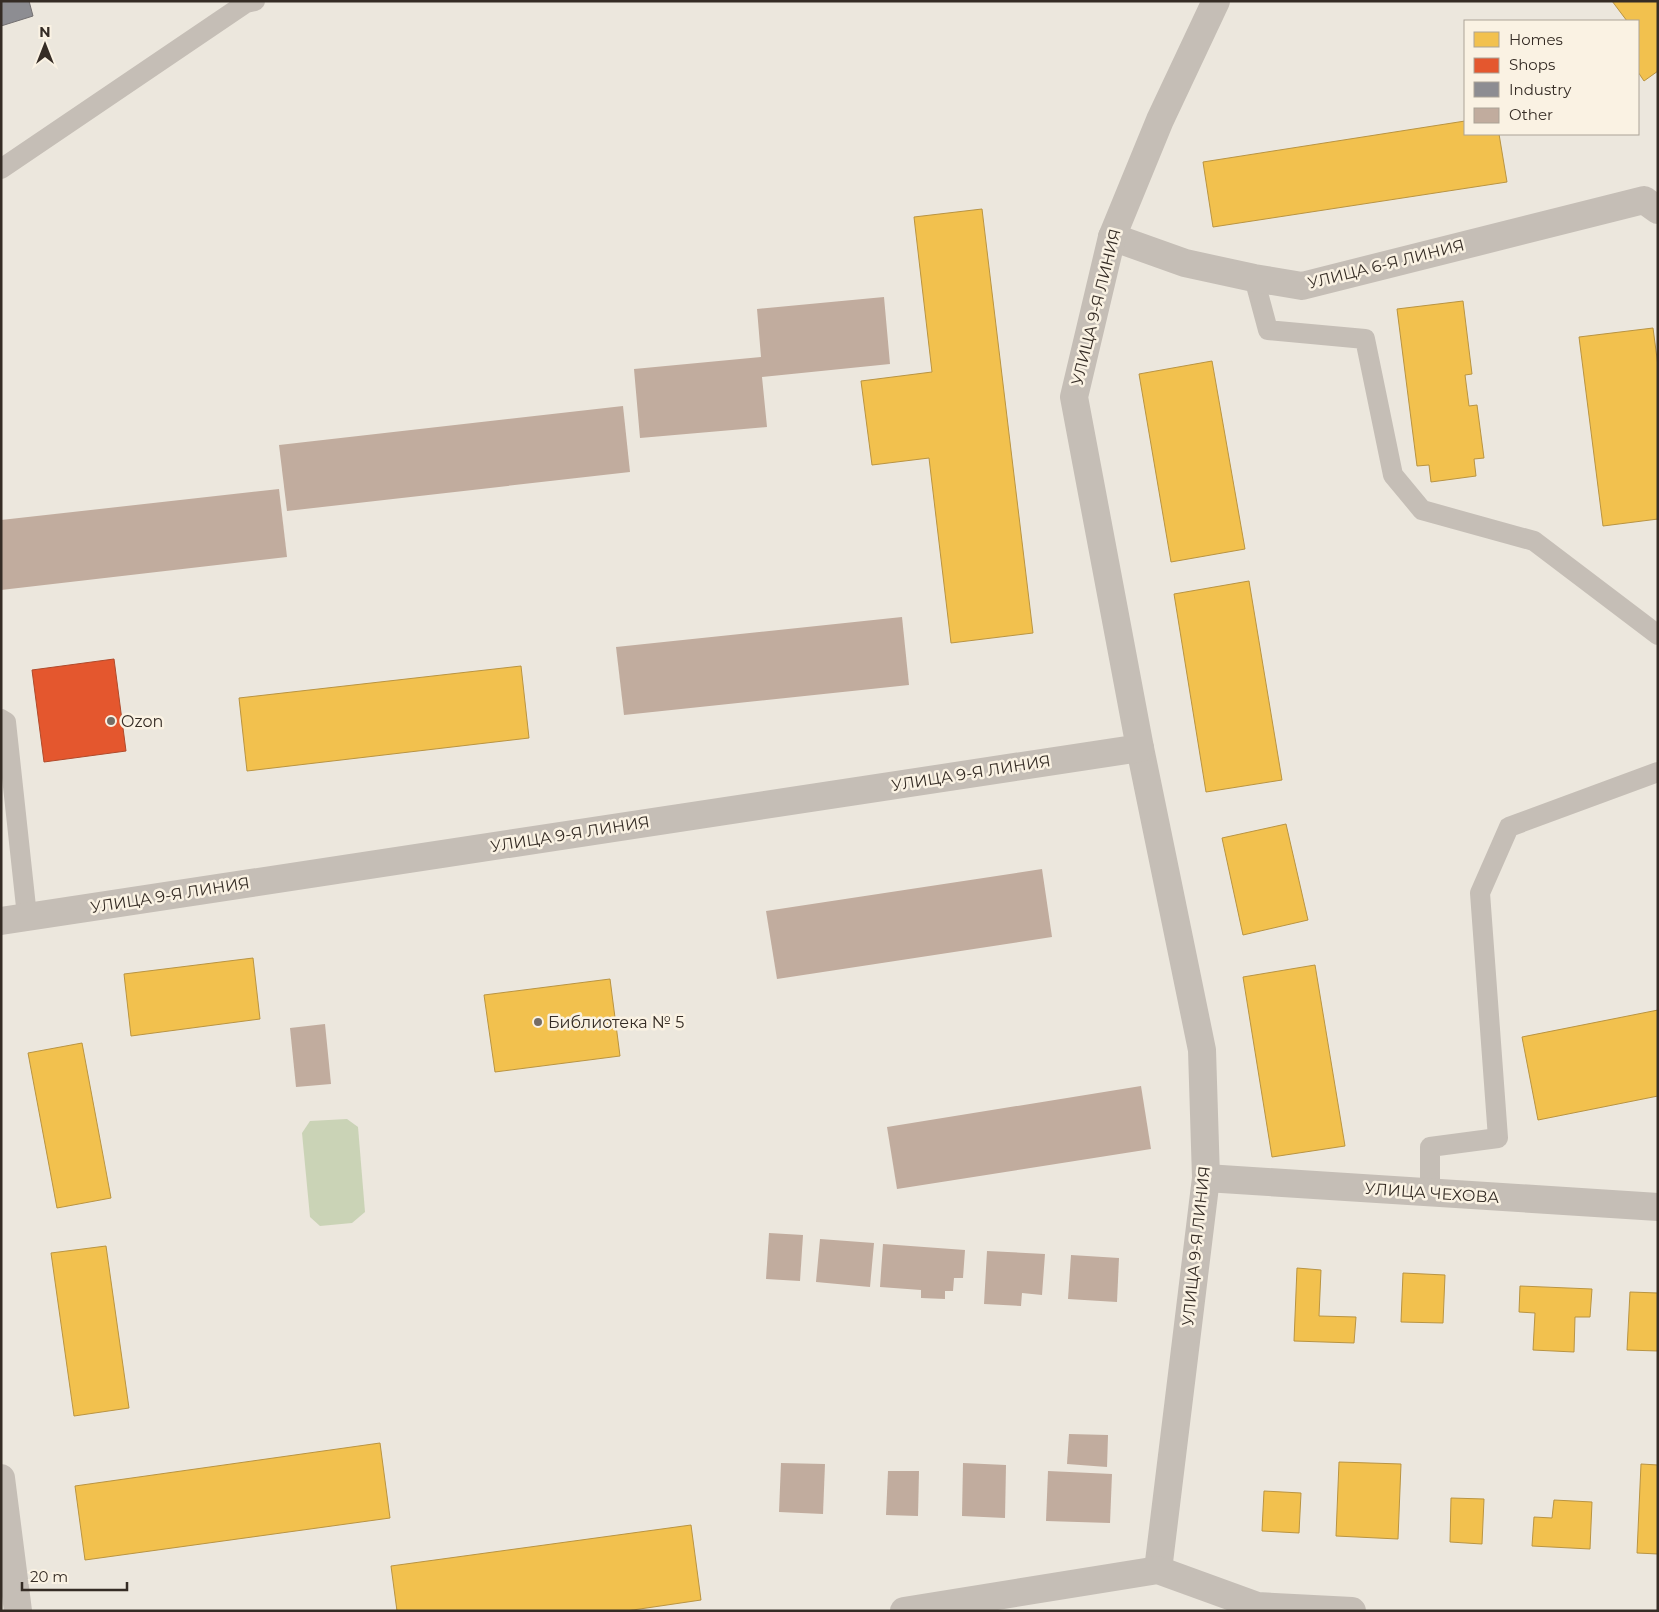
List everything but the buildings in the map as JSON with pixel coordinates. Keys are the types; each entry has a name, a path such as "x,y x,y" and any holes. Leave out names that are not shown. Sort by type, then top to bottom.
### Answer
{"street":[{"name":"УЛИЦА 9-Я ЛИНИЯ","path":"1158,1570 1206,1178 1202,1050 1140,748 1074,397 1112,237 1160,120 1216,1"},
{"name":"УЛИЦА 6-Я ЛИНИЯ","path":"1112,237 1185,263 1302,286 1644,200 1658,210"},
{"name":"УЛИЦА 9-Я ЛИНИЯ","path":"14,919 1140,748"},
{"name":"УЛИЦА ЧЕХОВА","path":"1206,1178 1658,1207"},
{"path":"1,1478 3,1508 18,1611"},
{"path":"904,1611 1158,1570 1257,1606 1352,1611"}],"lane":[{"path":"1,169 246,3 255,1"},
{"path":"1254,278 1268,330 1365,339 1393,475 1422,510 1534,541 1658,635"},
{"path":"1,719 6,722 14,919"},
{"path":"1430,1192 1430,1147 1498,1138 1480,892 1509,827 1658,772"}],"green space":[{"path":"347,1119 358,1127 365,1212 352,1223 320,1226 310,1217 302,1133 310,1121"}],"place":[{"name":"Ozon","path":"111,721"},
{"name":"Библиотека № 5","path":"538,1022"}]}
